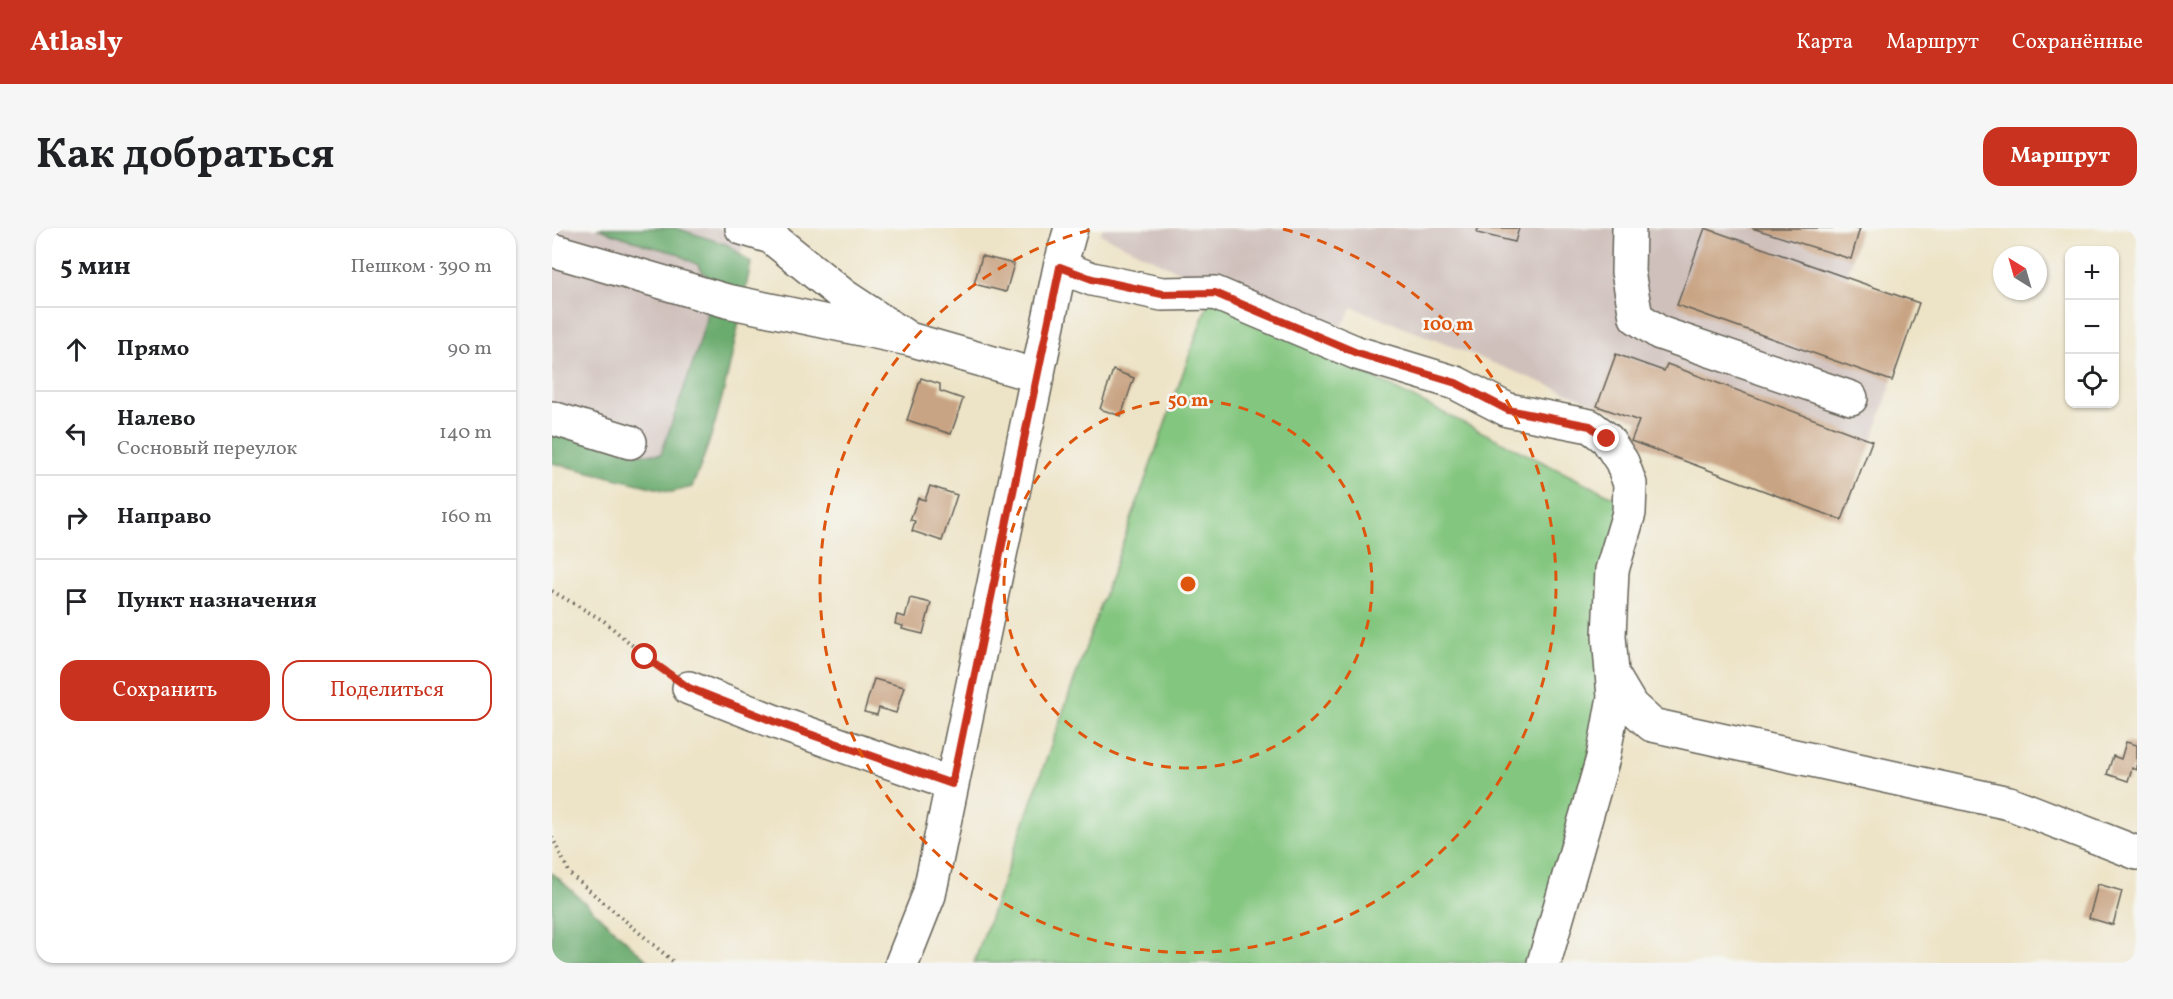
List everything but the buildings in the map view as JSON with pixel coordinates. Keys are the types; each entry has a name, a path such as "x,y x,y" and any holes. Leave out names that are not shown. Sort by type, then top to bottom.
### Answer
{"street":[{"path":"742,228 771,237 844,296 909,339"},
{"path":"902,963 928,895 1060,267 1071,228"},
{"path":"1629,228 1628,272 1636,317 1660,333 1851,398"},
{"path":"552,250 727,301 909,339 1038,376"},
{"path":"1060,267 1092,279 1162,294 1215,293 1357,353 1456,383 1508,410 1590,426 1607,439 1622,462 1630,484 1629,513 1612,570 1609,636 1614,697 1603,758 1544,963"},
{"path":"552,418 630,442"},
{"path":"1612,674 1631,706 1652,725 2009,802 2137,853"},
{"path":"689,688 778,723 952,784"},
{"path":"1603,758 1628,735 1652,725"}],"path":[{"path":"552,591 604,621 645,657 689,688"},
{"path":"552,837 570,874 675,963"}],"shaded area":[{"path":"552,228 750,228 738,260 678,478 552,445"},
{"path":"1103,228 1860,228 1847,278 1919,303 1872,441 1631,441 1638,421 1353,307 1337,334 1188,276 1100,234"}],"green space":[{"path":"597,228 676,228 728,245 751,263 720,405 692,487 672,492 552,463 552,431 639,454 661,454 705,323 712,283 698,265 676,253"},
{"path":"1210,297 1621,501 1600,720 1532,963 974,963"},
{"path":"552,873 557,877 650,963 552,963"}],"route":[{"path":"645,657 689,688 778,723 952,784 1060,267 1092,279 1162,294 1215,293 1357,353 1456,383 1508,410 1590,426 1607,439"}]}
